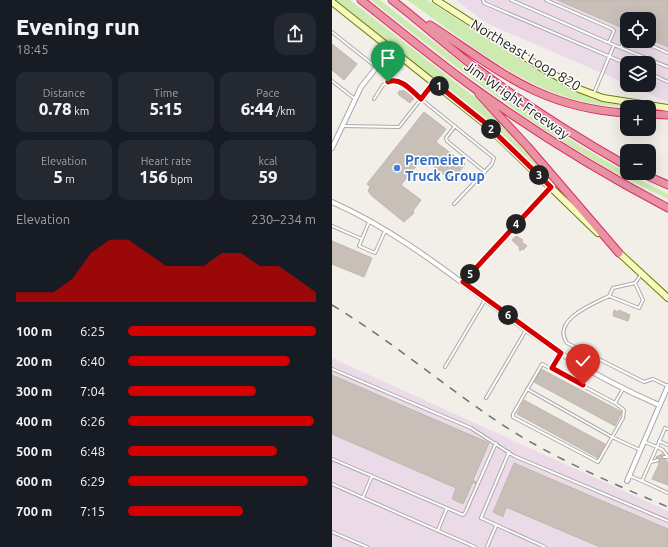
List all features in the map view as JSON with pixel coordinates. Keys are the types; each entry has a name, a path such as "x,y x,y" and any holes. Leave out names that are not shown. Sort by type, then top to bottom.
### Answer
{"highway":[{"name":"Jim Wright Freeway","path":"361,0 474,87 586,163 668,208"},
{"name":"Jim Wright Freeway","path":"392,0 414,16 470,63 531,107 574,135 620,162"},
{"path":"414,16 522,86 566,104 620,112"},
{"path":"474,87 485,102 528,147 619,253"},
{"path":"656,114 668,115"},
{"path":"656,180 668,185"}],"main road":[{"name":"Northeast Loop 820","path":"436,0 568,83 594,94 623,102 668,108"},
{"path":"332,2 484,122 619,253 668,298"}],"street":[{"path":"332,148 355,99 391,49"},
{"path":"332,202 386,230 463,282 561,353 623,388 659,405"},
{"path":"627,481 668,386"}],"lane":[{"path":"483,0 484,3 620,61"},
{"path":"511,0 620,47"},
{"path":"546,0 612,29 614,31 609,42"},
{"path":"332,32 376,68"},
{"path":"594,94 614,45"},
{"path":"623,48 668,67"},
{"path":"656,48 668,53"},
{"path":"656,76 668,82"},
{"path":"374,99 383,85 393,80 402,82 494,158 492,164 454,204"},
{"path":"332,81 355,99"},
{"path":"342,126 398,127 434,82"},
{"path":"455,126 446,138 447,141 485,172"},
{"path":"463,282 551,187"},
{"path":"369,220 359,246 376,253 386,230"},
{"path":"332,226 362,239"},
{"path":"642,274 635,283 613,288 609,296 574,315 564,328 563,338 567,343 644,382 653,379 668,386"},
{"path":"609,296 639,308 642,300 635,283"},
{"path":"445,367 486,299"},
{"path":"486,398 526,328"},
{"path":"552,368 561,353"},
{"path":"542,364 552,368 615,403 621,407 624,413 598,462 513,417 513,414 542,364"},
{"path":"332,369 471,428 509,452 668,521"},
{"path":"615,403 623,388"},
{"path":"527,389 612,437 640,450"},
{"path":"642,481 665,428 668,429"},
{"path":"644,441 662,450 668,457"},
{"path":"659,441 668,445"},
{"path":"332,459 463,515 496,443"},
{"path":"509,452 481,518 544,547"},
{"path":"650,463 658,460"},
{"path":"363,498 372,476"},
{"path":"629,476 668,493"},
{"path":"332,484 475,547"},
{"path":"438,530 447,508"},
{"path":"487,547 496,526"},
{"path":"332,532 367,547"}],"shaded area":[{"path":"456,0 668,0 668,102 644,92 656,92 656,56 620,56 620,81 486,23"},
{"path":"332,358 668,511 668,547 332,547"}],"green space":[{"path":"335,0 350,0 477,99 517,140 565,197 508,140 471,107"},
{"path":"371,0 380,0 449,54 519,105 555,130 620,169 620,174 551,134 441,55"},
{"path":"407,0 427,0 534,68 592,99 620,106 592,103 563,96 508,70"},
{"path":"630,180 641,180 668,194 668,199"}],"building":[{"path":"557,0 668,0 668,47 656,42 656,12 620,12 620,27"},
{"path":"332,44 357,64 344,80 332,70"},
{"path":"400,90 402,92 403,90 414,98 410,103 399,95 398,93"},
{"name":"Premeier Truck Group","path":"424,112 446,129 436,142 465,164 452,181 428,162 434,156 431,154 425,160 423,158 401,185 421,200 413,211 414,213 404,222 372,196 368,191 370,187 367,184"},
{"path":"516,236 523,240 521,241 527,246 523,250 522,249 520,251 520,248 512,240"},
{"path":"332,241 372,258 364,277 332,264"},
{"path":"614,310 618,312 619,310 630,315 628,321 613,316"},
{"path":"541,369 622,412 615,426 534,382"},
{"path":"332,375 489,443 473,480 476,482 475,484 473,482 463,504 452,499 456,488 332,434"},
{"path":"524,400 605,444 598,458 517,414"},
{"path":"662,454 668,463 668,485 652,479 659,464 656,457"},
{"path":"514,463 668,529 668,547 600,547 506,507 503,517 493,512"}],"railway":[{"path":"332,305 375,333 518,435 560,458 668,507"}],"place":[{"name":"Premeier Truck Group","path":"397,168"}],"route":[{"path":"388,82 390,80 402,82 421,99 434,82 484,122 551,187 463,282 561,353 552,368 583,385"}]}
